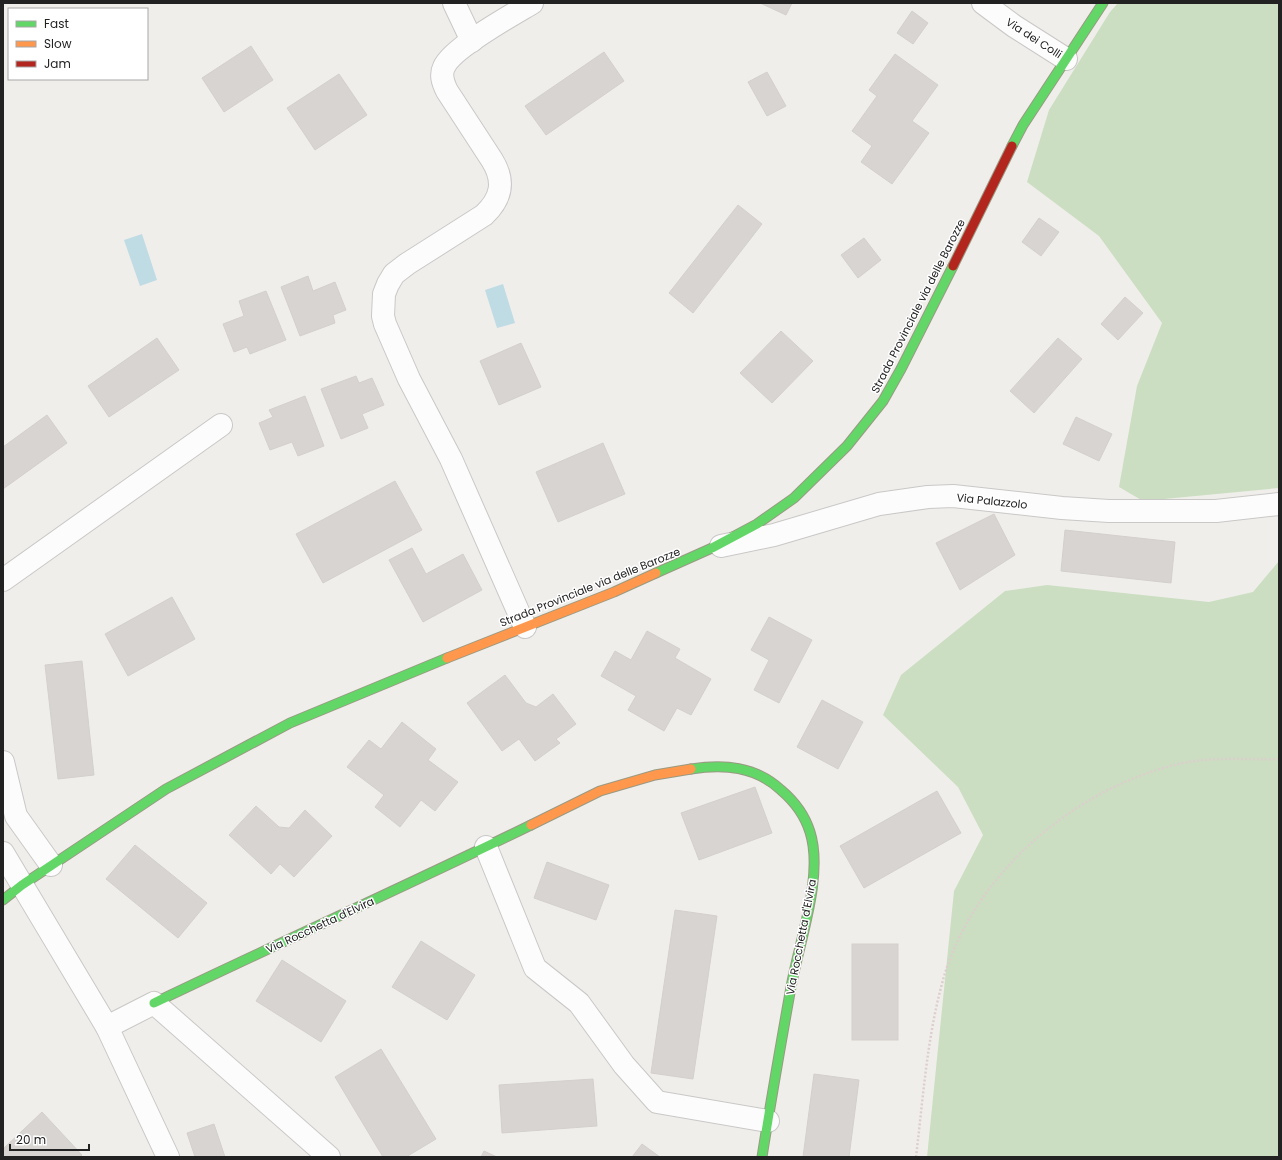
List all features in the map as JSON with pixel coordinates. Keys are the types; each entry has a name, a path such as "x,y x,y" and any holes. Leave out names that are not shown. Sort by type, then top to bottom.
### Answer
{"main road":[{"name":"Strada Provinciale via delle Barozze","path":"3,900 51,865 166,789 290,724 451,656 614,592 712,548 757,524 794,498 844,450 869,420 882,401 901,369 1024,125 1103,3"},
{"name":"Via Rocchetta d'Elvira","path":"154,1003 486,847 600,791 645,778 695,768 722,766 736,767 755,772 779,788 797,807 805,819 813,848 813,872 793,975 762,1157"}],"street":[{"path":"454,3 472,41"},
{"path":"525,627 451,459 409,379 383,316 384,294 394,274 407,264 484,215 493,205 498,196 501,187 498,169 447,91 442,74 448,61 454,54 532,3"},
{"name":"Via dei Colli","path":"983,3 1023,32 1066,59"},
{"path":"3,580 220,425"},
{"name":"Via Palazzolo","path":"712,548 774,535 875,505 897,500 928,497 953,496 1062,508 1117,511 1216,511 1279,504"},
{"path":"3,762 16,816 51,865"},
{"path":"486,847 535,968 579,1003 624,1065 657,1102 768,1122"},
{"path":"3,854 107,1027 168,1157"},
{"path":"154,1003 329,1157"},
{"name":"Via Rocchetta d'Elvira","path":"107,1027 154,1003"}],"path":[{"path":"916,1157 932,1033 945,974 958,940 973,912 990,888 1011,863 1045,831 1070,812 1135,778 1171,766 1200,760 1225,758 1279,759"}],"green space":[{"path":"1118,3 1279,3 1279,488 1143,501 1119,487 1137,386 1162,323 1099,236 1027,182 1049,110 1110,12"},
{"path":"1279,561 1279,1157 927,1157 954,891 983,835 958,787 883,715 901,675 1005,591 1047,585 1209,602 1253,592"}],"water":[{"path":"142,234 157,280 140,286 124,240"},
{"path":"503,284 515,323 497,328 485,290"}],"building":[{"path":"760,3 792,3 786,15"},
{"path":"912,11 928,23 913,44 897,33"},
{"path":"251,46 273,80 224,112 202,78"},
{"path":"604,52 624,81 546,135 525,106"},
{"path":"895,54 938,85 912,121 929,133 892,184 861,162 872,146 852,131 877,96 869,90"},
{"path":"767,72 786,106 767,116 748,82"},
{"path":"339,74 367,115 315,150 287,108"},
{"path":"738,205 762,224 693,313 669,293"},
{"path":"1039,218 1059,232 1041,256 1022,242"},
{"path":"864,238 881,260 858,278 841,255"},
{"path":"308,276 313,291 335,282 346,310 333,315 335,323 300,336 281,287"},
{"path":"266,291 286,340 250,354 247,347 234,352 223,324 244,316 239,301"},
{"path":"1125,297 1143,313 1118,340 1101,324"},
{"path":"781,331 813,361 772,403 740,373"},
{"path":"157,338 179,370 109,417 88,386"},
{"path":"1058,338 1082,359 1034,413 1010,391"},
{"path":"521,343 541,387 499,405 480,361"},
{"path":"356,376 359,383 372,378 384,405 362,414 368,428 341,439 321,389"},
{"path":"305,396 324,446 298,456 292,442 270,450 259,423 273,417 269,410"},
{"path":"47,415 67,443 3,489 3,447"},
{"path":"1076,417 1112,434 1099,461 1063,444"},
{"path":"603,443 625,494 558,522 536,472"},
{"path":"395,481 422,530 323,583 296,534"},
{"path":"994,514 1015,555 960,590 936,543"},
{"path":"1065,530 1175,542 1171,583 1061,571"},
{"path":"412,548 426,574 463,554 482,590 423,622 389,560"},
{"path":"172,597 195,639 128,676 105,634"},
{"path":"769,617 812,640 779,703 754,690 769,660 751,650"},
{"path":"647,631 680,649 675,658 711,679 691,715 677,708 664,731 628,710 636,696 601,676 615,651 631,660"},
{"path":"82,661 94,775 58,779 45,665"},
{"path":"505,675 526,703 536,707 553,694 576,724 556,739 560,743 535,761 519,739 502,751 467,703"},
{"path":"822,700 863,722 838,769 797,747"},
{"path":"402,722 436,749 428,760 458,782 435,811 421,800 400,827 375,807 384,795 347,767 369,740 381,749"},
{"path":"755,787 772,833 699,860 681,813"},
{"path":"937,791 961,833 864,888 840,846"},
{"path":"256,806 279,827 289,828 305,810 332,836 294,877 280,864 271,874 229,835"},
{"path":"135,845 207,903 178,938 106,879"},
{"path":"547,862 609,885 596,920 534,898"},
{"path":"675,910 717,916 693,1079 651,1073"},
{"path":"421,941 475,975 447,1020 392,987"},
{"path":"852,944 898,944 898,1040 852,1040"},
{"path":"282,960 346,1001 321,1042 256,1001"},
{"path":"381,1049 436,1139 406,1157 383,1157 335,1077"},
{"path":"814,1074 859,1080 849,1157 803,1157"},
{"path":"593,1079 597,1126 502,1133 499,1085"},
{"path":"42,1112 82,1155 80,1157 3,1157 3,1149"},
{"path":"214,1124 225,1157 195,1157 187,1133"},
{"path":"642,1144 660,1157 632,1157"},
{"path":"484,1151 497,1157 481,1157"}],"traffic: fast":[{"path":"1012,146 1023,125 1103,3"},
{"path":"656,573 712,548 757,524 794,498 847,446 883,401 901,369 953,266"},
{"path":"3,900 22,885 166,789 290,723 447,658"},
{"path":"691,769 703,767 727,767 750,771 771,782 790,799 802,815 808,826 814,849 814,868 809,909 791,987 762,1157"},
{"path":"154,1003 531,825"}],"traffic: slow":[{"path":"447,658 614,592 656,573"},
{"path":"531,825 600,791 655,775 691,769"}],"traffic: jam":[{"path":"953,266 1012,146"}]}
